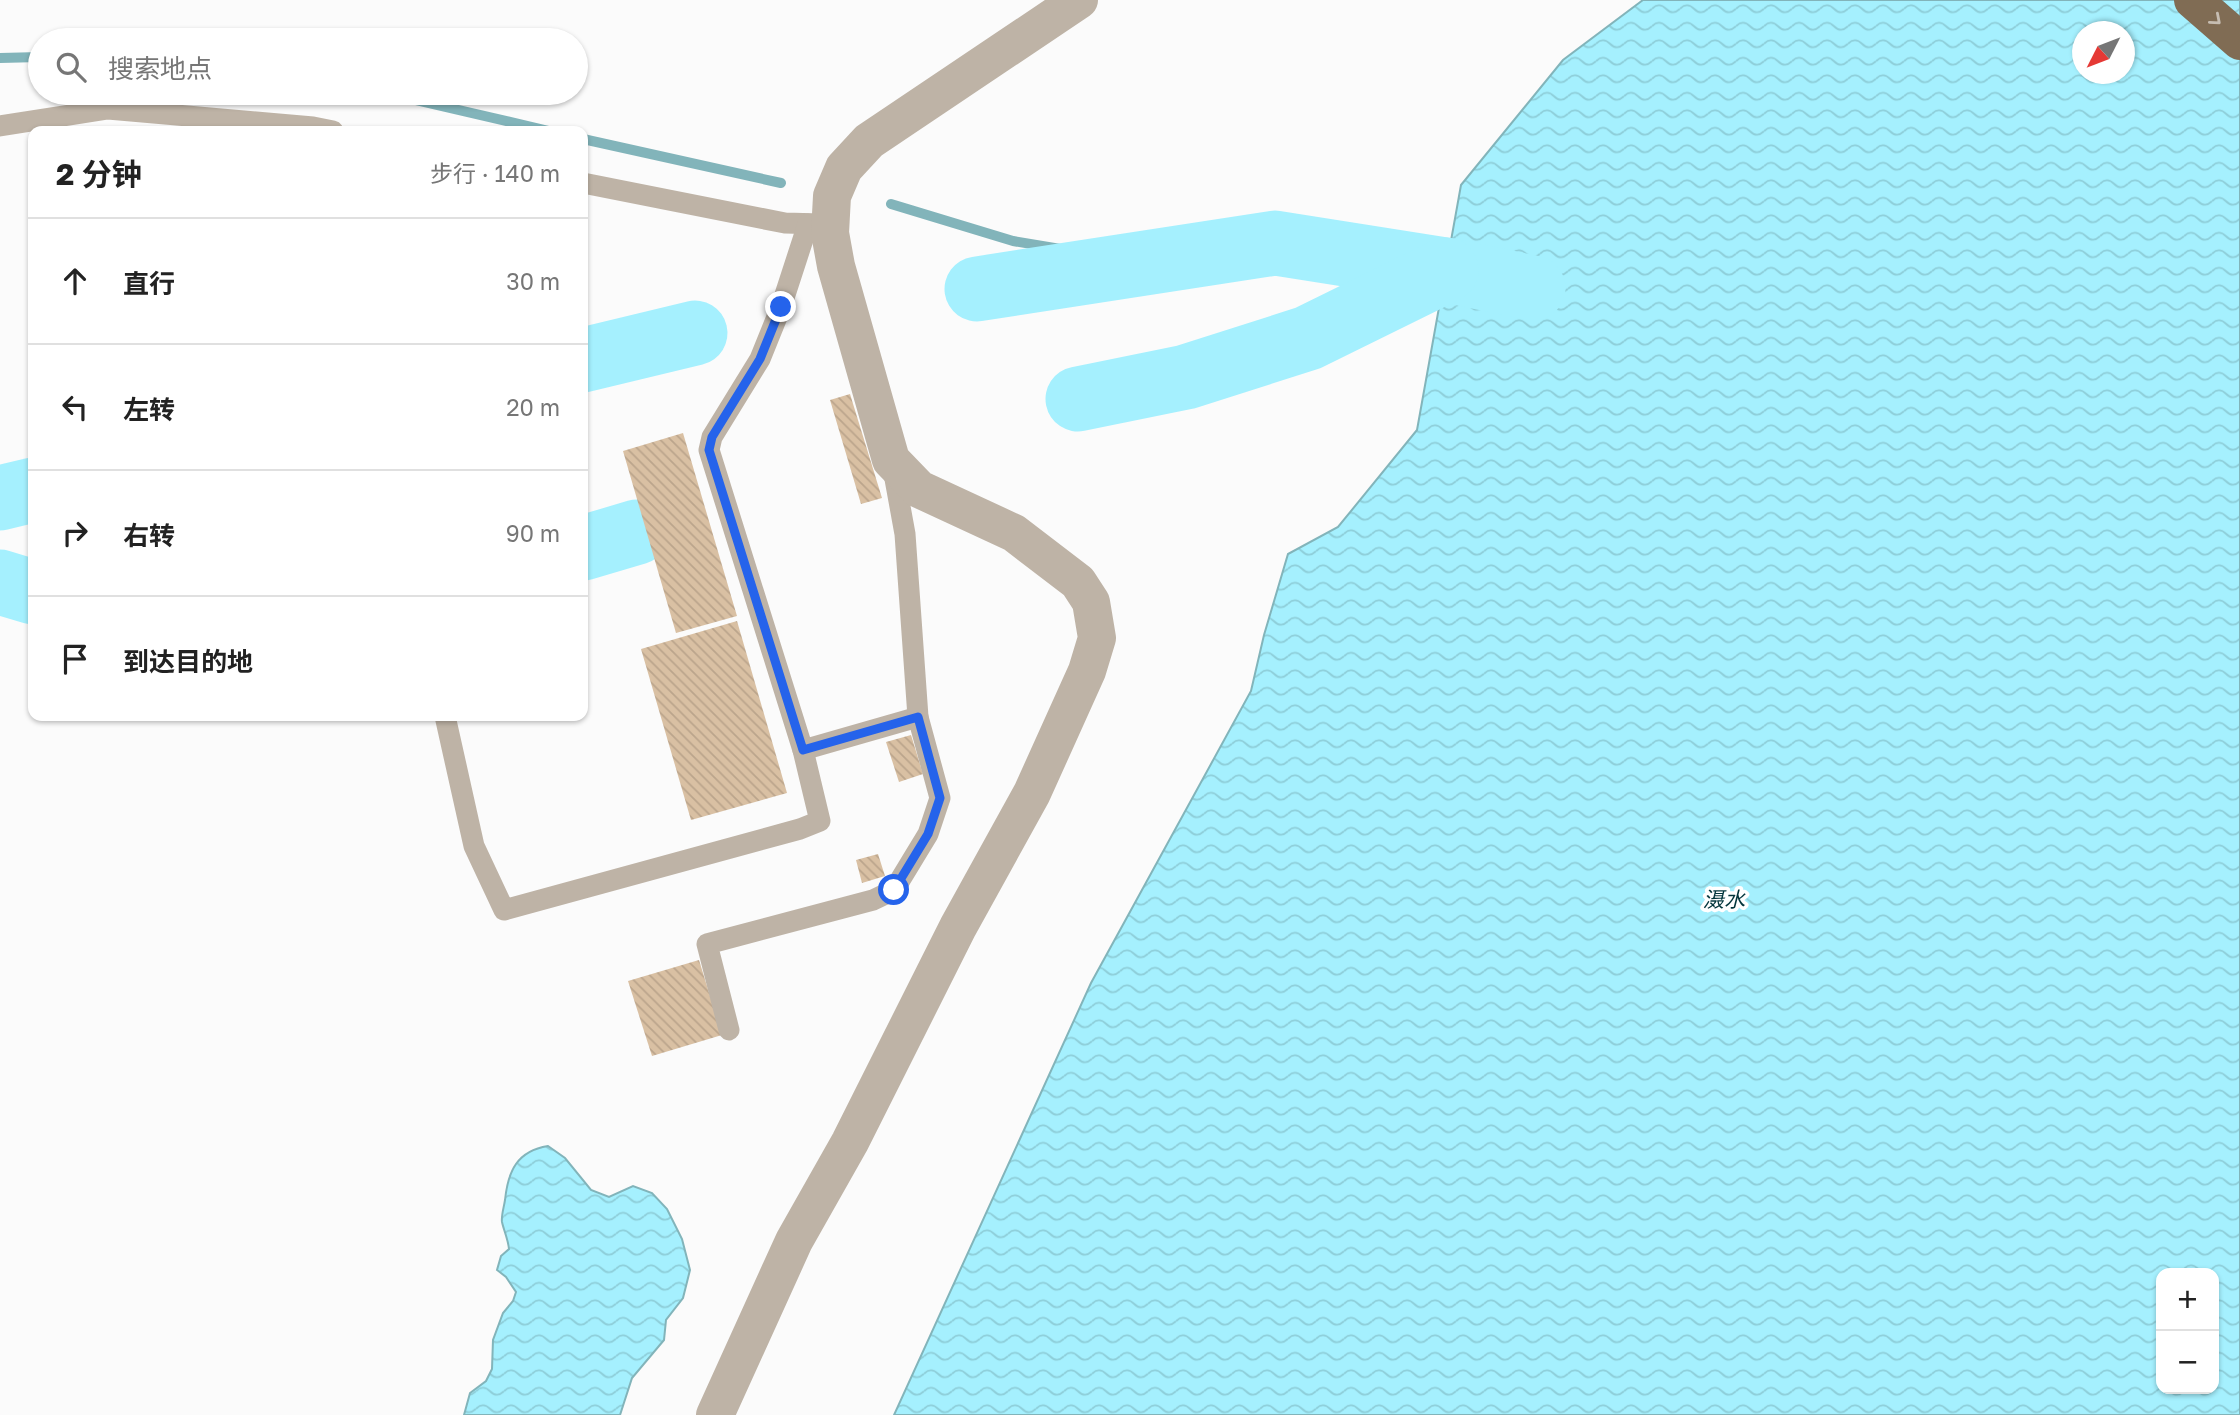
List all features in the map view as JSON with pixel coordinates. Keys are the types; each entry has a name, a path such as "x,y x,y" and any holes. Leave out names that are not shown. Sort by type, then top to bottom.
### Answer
{"highway":[{"path":"2193,0 2240,41"}],"street":[{"path":"715,1415 794,1241 850,1142 958,927 1032,793 1087,671 1097,638 1091,602 1078,582 1014,533 919,489 891,460 836,267 819,224 844,168 869,141 1079,0"}],"lane":[{"path":"0,126 108,109 302,126"},
{"path":"446,721 474,846 504,910 800,829 820,821 803,750 709,450 712,437 760,359 819,224 785,223 588,184"},
{"path":"729,1030 707,944 873,901 894,890 928,834 940,798 918,717 905,534 891,460"},
{"path":"803,750 918,717"}],"water":[{"name":"滠水","path":"1643,0 2240,0 2240,1415 894,1415 1091,983 1251,691 1288,554 1338,527 1417,430 1461,185 1563,60"},
{"path":"548,1146 565,1158 591,1190 609,1197 633,1186 652,1193 667,1209 682,1239 690,1270 683,1298 666,1320 664,1340 632,1378 620,1415 464,1415 470,1393 486,1381 492,1369 493,1340 503,1313 513,1301 516,1292 506,1277 497,1270 501,1256 509,1249 502,1220 509,1180 516,1164 522,1158 529,1152"}],"building":[{"path":"850,394 882,498 861,504 830,400"},
{"path":"683,433 737,616 676,633 623,451"},
{"path":"737,621 787,793 691,820 641,649"},
{"path":"911,735 923,774 899,782 886,742"},
{"path":"878,854 885,876 862,883 856,860"},
{"path":"699,960 722,1035 652,1056 628,981"}],"waterway":[{"path":"0,58 28,57"},
{"path":"437,105 527,126"},
{"path":"588,140 781,183"},
{"path":"891,204 1013,241 1145,263"},
{"path":"977,289 1275,243 1446,270 1533,288"},
{"path":"1078,399 1186,377 1308,338 1446,270"},
{"path":"588,359 695,333"},
{"path":"0,498 28,491"},
{"path":"588,547 637,532"},
{"path":"0,582 28,590"}],"route":[{"path":"781,307 760,359 712,437 709,450 803,750 918,717 940,798 928,834 894,890"}]}
